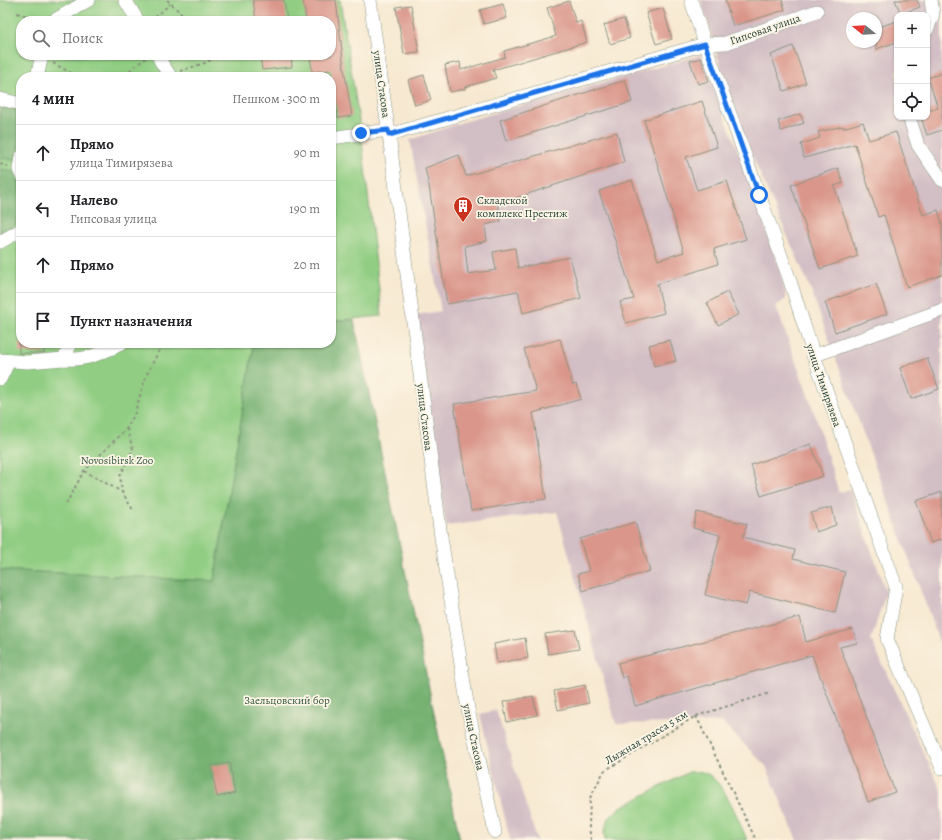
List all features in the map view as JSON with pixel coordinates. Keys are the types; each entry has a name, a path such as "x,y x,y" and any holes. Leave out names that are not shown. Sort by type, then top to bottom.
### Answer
{"street":[{"path":"62,16 89,0"},
{"path":"125,0 135,16"},
{"name":"улица Стасова","path":"370,0 389,132 440,537 468,709 495,832"},
{"name":"улица Тимирязева","path":"691,0 705,44 789,278 814,356 896,587 887,639 942,768"},
{"path":"930,22 933,14 931,0"},
{"name":"Гипсовая улица","path":"336,137 389,132 705,44 726,43 817,11"},
{"path":"38,72 41,60"},
{"path":"160,60 167,72"},
{"path":"0,99 16,103"},
{"path":"910,120 918,145 942,180"},
{"path":"0,242 16,233"},
{"path":"814,356 942,310"},
{"path":"64,360 68,348"},
{"path":"0,379 4,360 27,362 74,360 93,357 112,348"}],"path":[{"path":"168,0 170,4 183,16"},
{"path":"157,16 170,4"},
{"path":"17,13 28,16"},
{"path":"49,60 69,72"},
{"path":"127,72 143,60"},
{"path":"181,72 210,60"},
{"path":"66,504 84,471 127,428 134,415 146,376 160,348"},
{"path":"127,428 133,449 120,476 122,492 133,510"},
{"path":"84,471 122,492"},
{"name":"Лыжная трасса 5 км","path":"591,840 589,827 590,798 604,771 696,716 770,693"},
{"name":"Лыжная трасса 5 км","path":"696,716 756,840"}],"shaded area":[{"path":"701,0 942,0 942,649 809,285 737,121"},
{"path":"701,55 754,193 781,273 786,299 776,306 815,415 839,493 850,489 886,592 871,640 942,792 942,840 797,840 766,766 722,722 616,724 557,512 446,526 416,315 441,311 410,140 463,122"},
{"path":"496,710 537,840 510,840 480,714"}],"green space":[{"name":"Novosibirsk Zoo","path":"0,0 340,0 361,133 382,316 336,321 336,72 16,72 16,348 253,348 214,581 0,570"},
{"path":"0,105 16,110 16,161 0,157"},
{"path":"0,169 15,172 16,175 16,224 0,234"},
{"name":"Заельцовский бор","path":"354,320 460,840 0,840 0,570 214,581 253,348 336,348 336,321"},
{"path":"689,772 702,772 710,775 717,782 735,812 747,840 605,840 604,832 609,818 619,808"}],"building":[{"path":"253,0 284,0 286,16 255,16"},
{"path":"303,0 336,0 344,69 352,116 338,118 336,104 336,72 331,72 331,70 312,72 311,60 336,60 336,16 305,16"},
{"path":"725,0 782,0 785,10 733,26"},
{"path":"895,0 917,0 920,7 906,12 900,12"},
{"path":"569,1 576,23 581,21 587,42 493,70 496,78 465,87 465,89 450,92 445,65 460,62 461,70 505,57 504,51 556,36 547,8"},
{"path":"503,4 507,18 484,24 480,10"},
{"path":"411,5 419,52 404,54 396,7"},
{"path":"663,8 672,39 656,44 646,13"},
{"path":"624,19 630,38 610,44 604,25"},
{"path":"894,22 894,43 882,47 882,26"},
{"path":"793,46 806,83 784,91 771,55"},
{"path":"701,58 709,81 698,84 690,61"},
{"path":"261,60 291,60 292,67 262,70"},
{"path":"942,73 942,130 927,135 922,120 930,120 930,110 938,108 930,84 930,77"},
{"path":"424,75 431,100 415,105 408,80"},
{"path":"625,80 632,102 506,141 500,120"},
{"path":"702,101 717,147 686,157 697,190 727,181 746,239 714,249 718,264 657,284 664,313 626,323 620,302 634,299 599,191 632,180 658,260 684,252 644,120"},
{"path":"800,114 804,123 781,131 778,121"},
{"path":"863,122 869,140 896,132 923,215 938,210 942,223 942,275 907,287 884,215 878,217 855,144 804,158 801,144 820,138 818,132 843,126 843,128"},
{"name":"Складской комплекс Престиж","path":"617,132 624,162 498,204 501,221 485,225 487,241 465,246 468,274 496,270 493,252 515,248 518,268 570,257 581,298 523,313 518,291 447,304 425,168 459,155 466,176"},
{"path":"838,168 843,183 834,186 858,256 820,269 791,185"},
{"path":"876,284 887,314 835,332 825,302"},
{"path":"727,292 739,314 718,325 707,303"},
{"path":"560,339 573,385 576,384 581,399 533,413 546,499 471,511 454,404 536,391 524,349"},
{"path":"670,340 676,361 654,366 649,345"},
{"path":"19,348 44,348 44,353 19,353"},
{"path":"927,358 939,389 911,399 900,368"},
{"path":"811,444 823,476 761,496 751,465"},
{"path":"942,492 942,539 931,543 916,501"},
{"path":"832,507 836,525 816,532 811,513"},
{"path":"697,512 747,524 743,537 795,550 793,559 845,572 835,613 750,592 746,605 705,595 720,535 693,528"},
{"path":"635,522 650,571 583,591 578,574 589,571 580,539"},
{"path":"800,617 806,642 853,629 857,643 840,647 895,792 868,802 812,655 635,706 627,676 622,678 618,663"},
{"path":"575,630 579,649 548,654 545,634"},
{"path":"525,638 528,658 497,663 494,644"},
{"path":"585,685 589,703 558,710 554,691"},
{"path":"533,696 537,715 507,722 503,702"},
{"path":"229,763 235,793 217,797 211,766"}],"place":[{"name":"Складской комплекс Престиж","path":"463,223"}],"route":[{"path":"361,133 388,130 389,135 705,44 759,195"}]}
